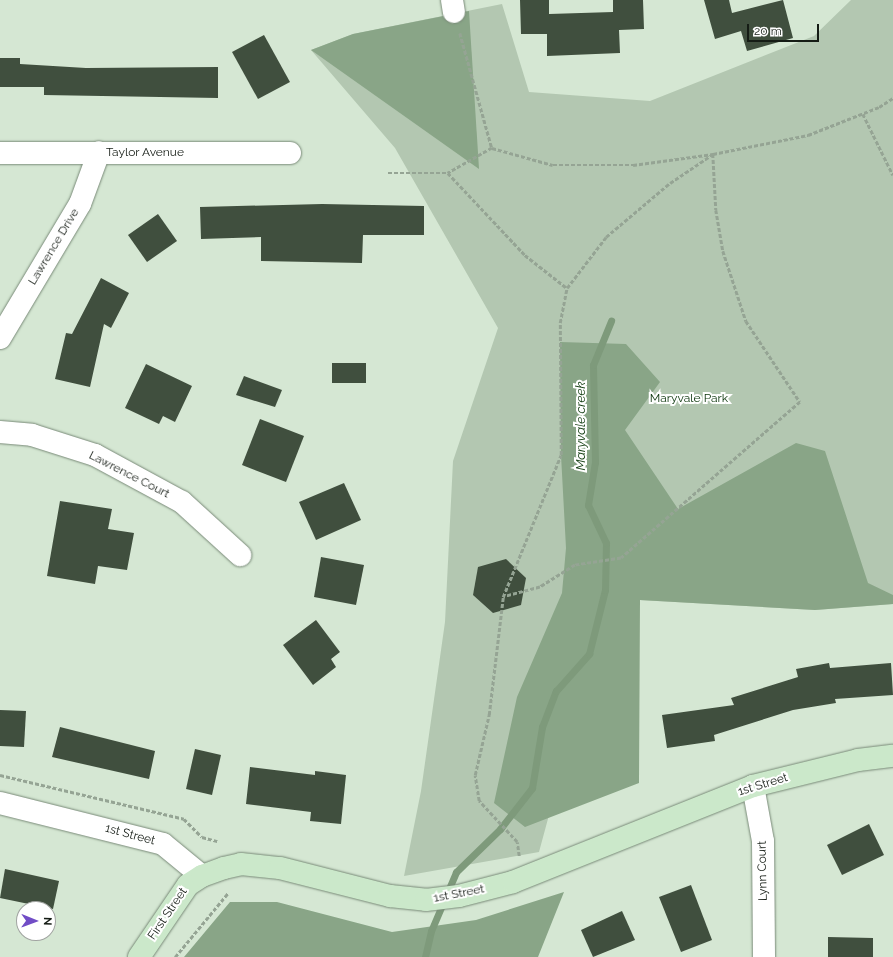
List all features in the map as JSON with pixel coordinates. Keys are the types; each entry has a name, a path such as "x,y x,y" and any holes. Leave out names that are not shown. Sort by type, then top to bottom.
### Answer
{"street":[{"name":"Taylor Avenue","path":"0,152 290,153"},
{"name":"Lawrence Drive","path":"0,338 80,204 99,152"},
{"name":"Lawrence Court","path":"0,432 32,435 95,455 182,502 240,555"},
{"name":"1st Street","path":"0,803 163,844 202,876 241,864 280,868 390,896 426,900 459,896 513,882 753,786 858,760 893,756"},
{"name":"Lynn Court","path":"753,786 763,841 764,957"},
{"name":"First Street","path":"139,957 188,885 202,876"}],"path":[{"path":"453,6 492,148"},
{"path":"388,173 448,173 492,148 553,165 634,164 712,154 808,135 863,114 893,98"},
{"path":"863,114 893,175"},
{"path":"517,842 479,801 475,775 489,715 503,597 561,455 560,323 567,288 606,237 670,183 712,154"},
{"path":"503,597 540,587 575,565 622,558 800,402 746,321 723,251 716,210 712,154"},
{"path":"448,173 525,255 567,288"},
{"path":"0,775 184,819 202,837 217,841"},
{"path":"175,957 214,908 228,893"}],"green space":[{"name":"Maryvale Park","path":"851,0 893,0 893,604 815,610 639,600 562,767 539,852 404,876 421,791 445,622 453,461 498,328 395,148 311,50 353,34 502,4 529,92 650,101 814,36"},
{"path":"469,11 479,169 311,50 353,34"},
{"path":"560,342 626,344 660,382 625,430 678,509 796,443 825,451 868,583 893,595 893,604 815,610 640,600 639,783 525,827 494,803 517,697 562,593 566,548 561,455"},
{"path":"564,892 538,957 184,957 230,902 277,902 392,932 476,920"}],"building":[{"path":"520,0 549,0 549,14 613,12 613,0 643,0 644,29 619,30 620,53 547,56 547,34 521,34"},
{"path":"704,0 729,0 732,13 783,0 793,38 747,51 741,31 715,39"},
{"path":"264,35 290,82 258,99 232,52"},
{"path":"0,58 20,58 20,64 86,68 218,67 218,98 44,95 44,87 0,87"},
{"path":"322,204 424,206 424,235 363,235 362,263 261,261 261,237 201,239 200,207"},
{"path":"158,214 177,241 147,262 128,235"},
{"path":"101,278 129,293 111,328 104,324 90,387 55,379 66,333 72,334"},
{"path":"332,363 366,363 366,383 332,383"},
{"path":"146,364 192,386 175,422 163,416 159,424 125,408"},
{"path":"244,376 282,390 275,407 236,395"},
{"path":"260,419 304,436 286,482 242,465"},
{"path":"344,483 361,520 316,540 299,502"},
{"path":"60,501 112,509 108,529 134,533 127,570 98,566 95,584 47,576"},
{"path":"321,557 364,565 356,605 314,597"},
{"path":"506,559 526,578 521,605 493,613 473,595 478,567"},
{"path":"316,620 340,652 331,659 336,667 313,685 283,645"},
{"path":"829,663 830,668 891,663 893,695 835,699 836,703 793,710 714,735 715,741 667,748 662,715 734,705 731,698 798,677 796,669"},
{"path":"0,710 26,711 24,747 0,746"},
{"path":"60,727 155,751 149,779 52,757"},
{"path":"195,749 221,755 212,795 186,789"},
{"path":"250,767 315,775 315,771 346,775 341,824 310,821 311,812 246,804"},
{"path":"869,824 884,855 842,875 827,845"},
{"path":"5,869 59,881 55,901 16,901 0,898"},
{"path":"691,885 712,940 681,952 659,897"},
{"path":"622,911 635,940 593,957 581,930"},
{"path":"828,937 873,938 873,957 828,957"}],"waterway":[{"name":"Maryvale creek","path":"425,957 431,931 456,872 500,829 532,788 542,727 556,691 589,654 605,590 606,543 588,505 595,462 593,365 611,321"}]}
